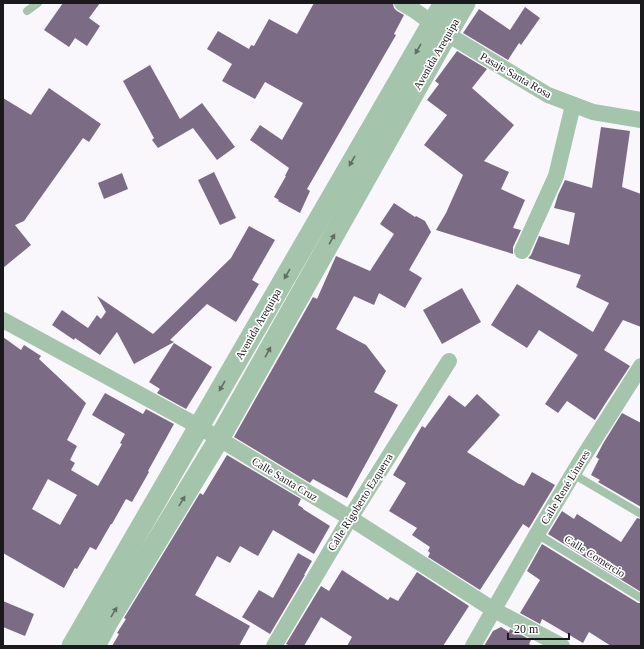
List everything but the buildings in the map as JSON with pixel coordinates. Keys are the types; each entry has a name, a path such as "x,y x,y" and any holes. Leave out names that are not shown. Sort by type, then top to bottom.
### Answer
{"street":[{"name":"Pasaje Santa Rosa","path":"402,3 439,29 548,95 593,112 641,120"},
{"name":"Avenida Arequipa","path":"95,646 109,620 219,439 439,29 444,3"},
{"name":"Avenida Arequipa","path":"72,646 198,426 439,29 465,3"},
{"path":"522,250 556,176 573,105"},
{"name":"Calle Santa Cruz","path":"3,320 198,426 350,518 494,610 562,646"},
{"name":"Calle Rigoberto Ezquerra","path":"274,646 350,518 449,361"},
{"name":"Calle René Linares","path":"473,646 573,474 641,366"}],"lane":[{"path":"27,11 38,3"},
{"path":"573,474 641,514"},
{"name":"Calle Comercio","path":"537,534 641,598"}]}
